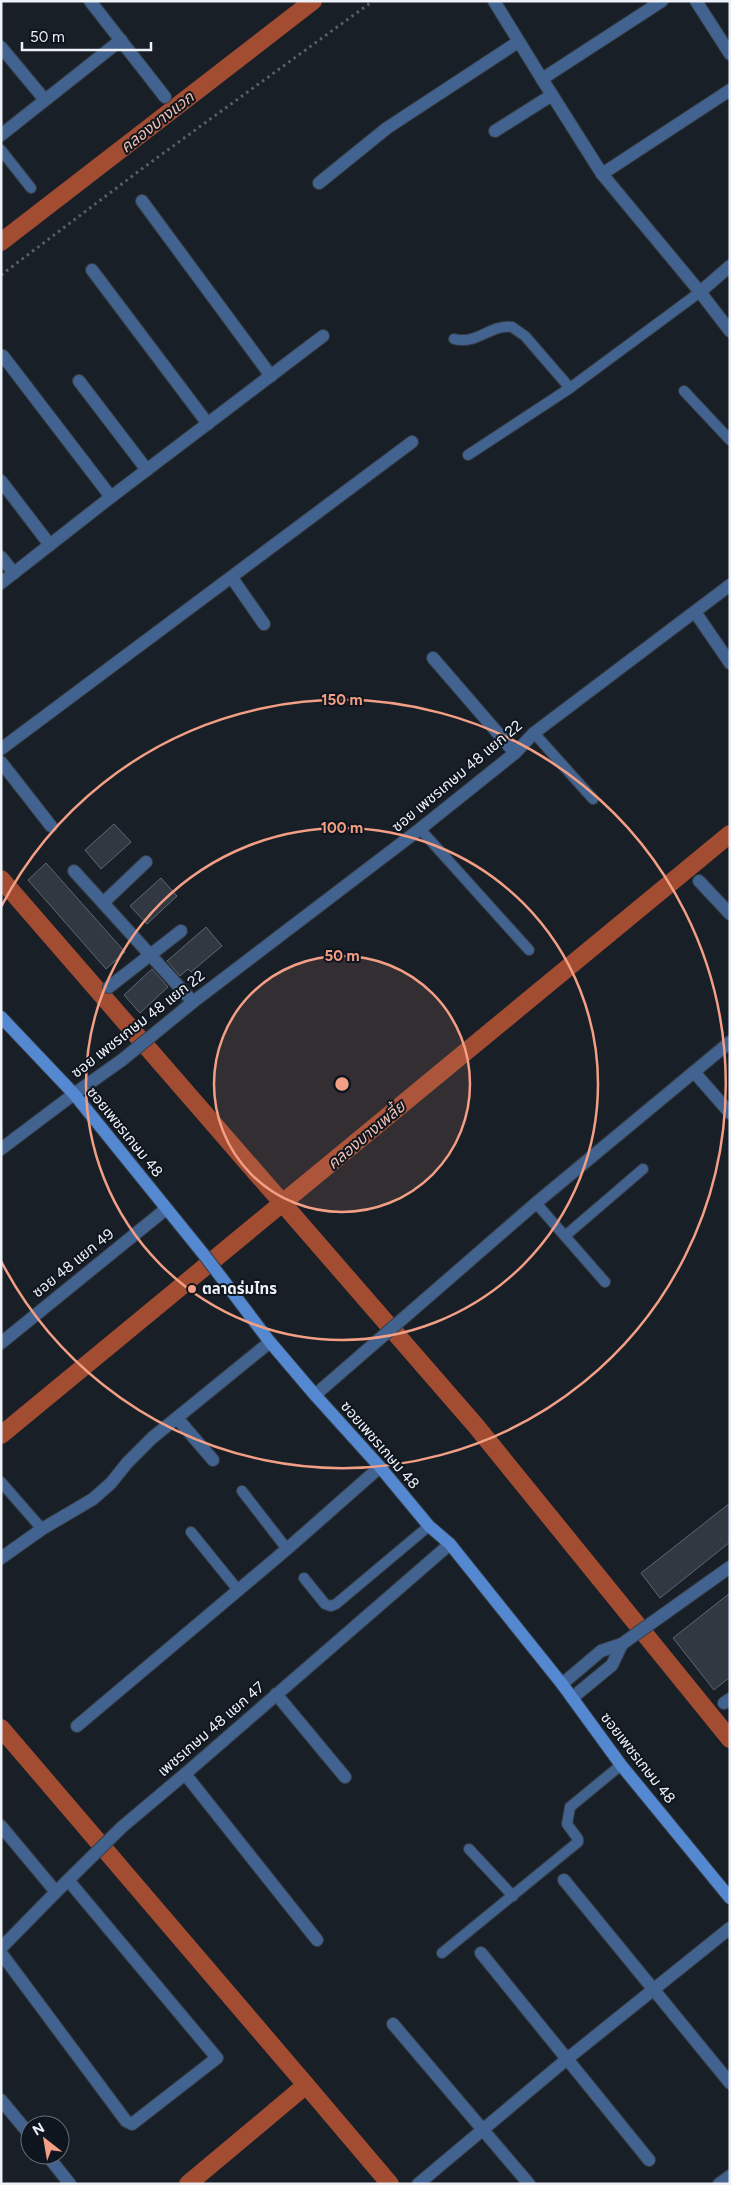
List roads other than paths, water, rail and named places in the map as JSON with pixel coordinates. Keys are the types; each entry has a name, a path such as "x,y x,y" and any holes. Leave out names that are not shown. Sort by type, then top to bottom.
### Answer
{"street":[{"path":"90,1 165,96"},
{"path":"494,1 602,174 730,331"},
{"path":"542,79 662,1"},
{"path":"696,1 730,54"},
{"path":"1,135 121,40"},
{"path":"319,183 393,124 518,42"},
{"path":"1,48 45,100"},
{"path":"602,174 730,90"},
{"path":"495,131 552,95"},
{"path":"142,201 271,376"},
{"path":"700,292 730,266"},
{"path":"92,270 208,424"},
{"path":"1,583 323,336"},
{"path":"3,356 111,497"},
{"path":"79,381 147,470"},
{"path":"1,749 412,442"},
{"path":"1,481 50,545"},
{"path":"1,557 14,573"},
{"path":"232,578 264,624"},
{"name":"ซอย เพชรเกษม 48 แยก 22","path":"1,1149 157,1033 193,1002 420,829 514,753 534,733 730,585"},
{"path":"696,612 730,663"},
{"path":"432,658 514,753"},
{"path":"1,762 51,826"},
{"path":"103,903 146,862"},
{"path":"74,871 193,1002"},
{"path":"699,881 730,914"},
{"path":"109,987 181,931"},
{"name":"ซอยเพชรเกษม 48","path":"1,1017 74,1094 205,1256 270,1342 315,1395 380,1467 429,1526 450,1544 562,1684 621,1765 730,1898"},
{"path":"315,1395 536,1203 730,1042"},
{"path":"694,1072 730,1113"},
{"name":"ซอย 48 แยก 49","path":"1,1343 166,1209"},
{"path":"2,1557 42,1529 92,1499 111,1483 143,1446 270,1342"},
{"path":"177,1418 213,1460"},
{"path":"77,1726 287,1549 380,1467"},
{"name":"เพชรเกษม 48 แยก 47","path":"1,1948 88,1858 122,1827 186,1774 450,1544"},
{"path":"562,1684 601,1651 622,1644 730,1567"},
{"path":"572,1698 612,1665 622,1644"},
{"path":"276,1694 345,1777"},
{"path":"186,1774 317,1940"},
{"path":"1,1826 56,1892"},
{"path":"1,1953 126,2121 132,2124 217,2058 68,1880"},
{"path":"564,1880 730,2083"},
{"path":"418,2184 567,2059 730,1928"},
{"path":"481,1953 649,2160"},
{"path":"394,2024 529,2184"},
{"path":"1,2100 20,2123"},
{"path":"55,2165 70,2184"},
{"path":"720,2184 730,2176"}],"lane":[{"path":"1,150 32,188"},
{"path":"468,455 570,388 700,292"},
{"path":"454,339 463,341 474,340 498,328 512,327 524,336 570,388"},
{"path":"684,391 730,440"},
{"path":"534,733 593,800"},
{"path":"420,829 529,950"},
{"path":"565,1236 643,1170"},
{"path":"536,1203 604,1282"},
{"path":"1,1482 42,1529"},
{"path":"242,1491 287,1549"},
{"path":"304,1578 325,1604 331,1606 336,1604 429,1526"},
{"path":"191,1532 238,1590"},
{"path":"442,1953 578,1842 578,1839 567,1824 570,1807 621,1765"},
{"path":"469,1849 512,1896"}],"waterway":[{"name":"คลองบางแวก","path":"1,242 313,1"},
{"name":"คลองบางเพลี้ย","path":"1,1435 730,834"},
{"path":"1,879 476,1426 730,1739"},
{"path":"1,1728 306,2085 188,2184"},
{"path":"306,2085 390,2184"}],"place":[{"name":"ตลาดร่มไทร","path":"192,1289"}]}
